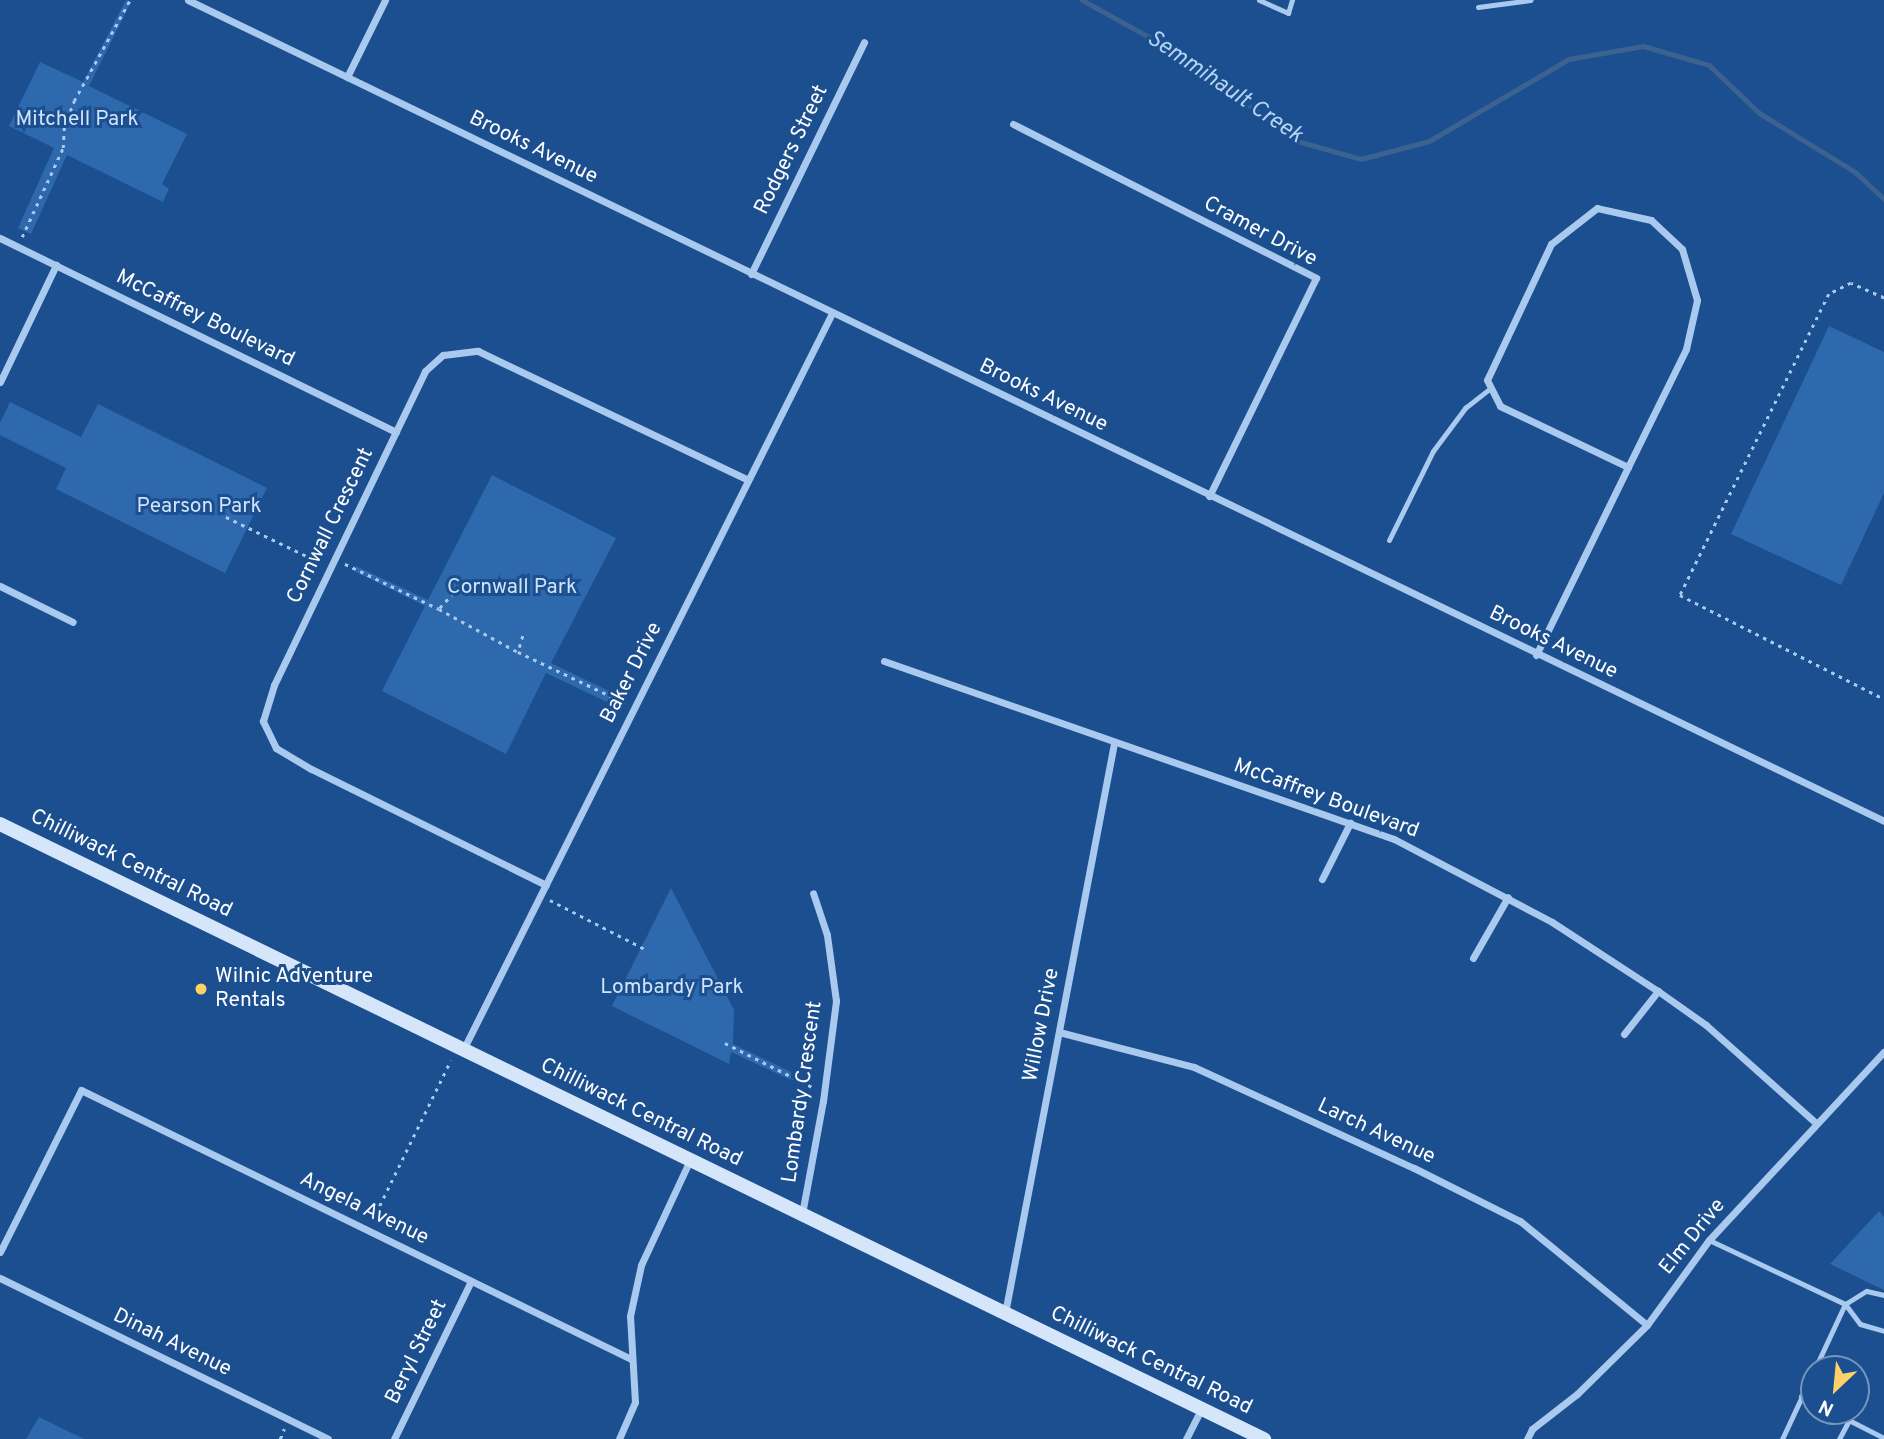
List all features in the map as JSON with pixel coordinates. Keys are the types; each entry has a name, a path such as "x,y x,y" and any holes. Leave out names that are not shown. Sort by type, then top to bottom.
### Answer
{"street":[{"name":"Brooks Avenue","path":"188,0 1536,655 1884,821"},
{"path":"347,77 385,0"},
{"name":"Rodgers Street","path":"751,274 864,42"},
{"name":"Cramer Drive","path":"1013,124 1316,278 1209,496"},
{"path":"1536,655 1686,349 1697,300 1682,249 1651,220 1597,208 1551,244 1489,370 1488,390 1500,406 1628,467"},
{"name":"McCaffrey Boulevard","path":"0,238 396,432"},
{"path":"0,382 56,265"},
{"name":"Baker Drive","path":"460,1048 542,896 832,313"},
{"name":"Cornwall Crescent","path":"546,885 276,748 263,721 270,697 425,371 443,355 478,351 748,480"},
{"path":"0,586 73,622"},
{"name":"McCaffrey Boulevard","path":"884,661 1394,839 1508,897 1658,991 1706,1026 1816,1123"},
{"name":"Willow Drive","path":"1005,1314 1114,743"},
{"path":"1322,878 1350,823"},
{"name":"Chilliwack Central Road","path":"0,824 1264,1439"},
{"name":"Lombardy Crescent","path":"801,1214 824,1093 836,1001 827,936 813,893"},
{"path":"1473,958 1508,897"},
{"path":"1623,1034 1658,991"},
{"name":"Larch Avenue","path":"1059,1032 1194,1067 1414,1168 1520,1221 1647,1325"},
{"name":"Elm Drive","path":"1527,1439 1532,1429 1577,1394 1647,1325 1709,1240 1884,1052"},
{"name":"Angela Avenue","path":"0,1252 81,1090 631,1359"},
{"path":"619,1439 635,1402 630,1316 641,1265 690,1160"},
{"name":"Dinah Avenue","path":"0,1278 328,1439"},
{"name":"Beryl Street","path":"394,1439 471,1281"},
{"path":"1186,1439 1201,1408"}],"lane":[{"path":"1259,0 1288,13 1292,0"},
{"path":"1478,7 1531,0"},
{"path":"1389,540 1433,451 1465,408 1488,390"},
{"path":"1709,1240 1845,1304 1860,1324 1884,1331"},
{"path":"1821,1355 1845,1304 1866,1291 1884,1295"},
{"path":"1782,1439 1800,1398"},
{"path":"1860,1425 1884,1438"}],"path":[{"path":"18,247 63,148 64,127 74,101 130,0"},
{"path":"1884,298 1852,283 1829,294 1680,594 1884,699"},
{"path":"226,517 330,568"},
{"path":"334,559 518,652 635,707"},
{"path":"439,610 454,593"},
{"path":"518,652 523,636"},
{"path":"542,896 647,950"},
{"path":"725,1043 824,1093"},
{"path":"368,1230 460,1048"}],"green space":[{"name":"Mitchell Park","path":"126,0 131,2 89,86 187,134 162,184 169,189 163,202 67,155 31,234 18,228 54,148 9,126 40,62 83,82"},
{"path":"1829,326 1884,352 1884,493 1841,585 1731,534"},
{"name":"Pearson Park","path":"10,402 81,437 98,404 267,488 225,573 56,489 66,468 0,435 0,423"},
{"name":"Cornwall Park","path":"492,475 616,538 551,663 615,694 611,704 546,673 506,754 382,691 425,606 354,571 356,566 428,600"},
{"name":"Lombardy Park","path":"671,888 734,1010 733,1044 791,1072 791,1080 731,1052 729,1064 612,1006"},
{"path":"1879,1211 1884,1217 1884,1290 1830,1264"},
{"path":"39,1417 84,1439 26,1439"}],"waterway":[{"name":"Semmihault Creek","path":"1082,0 1180,54 1297,141 1361,159 1429,141 1569,59 1643,46 1709,65 1759,113 1855,172 1884,199"}],"place":[{"name":"Wilnic Adventure Rentals","path":"201,989"}]}
